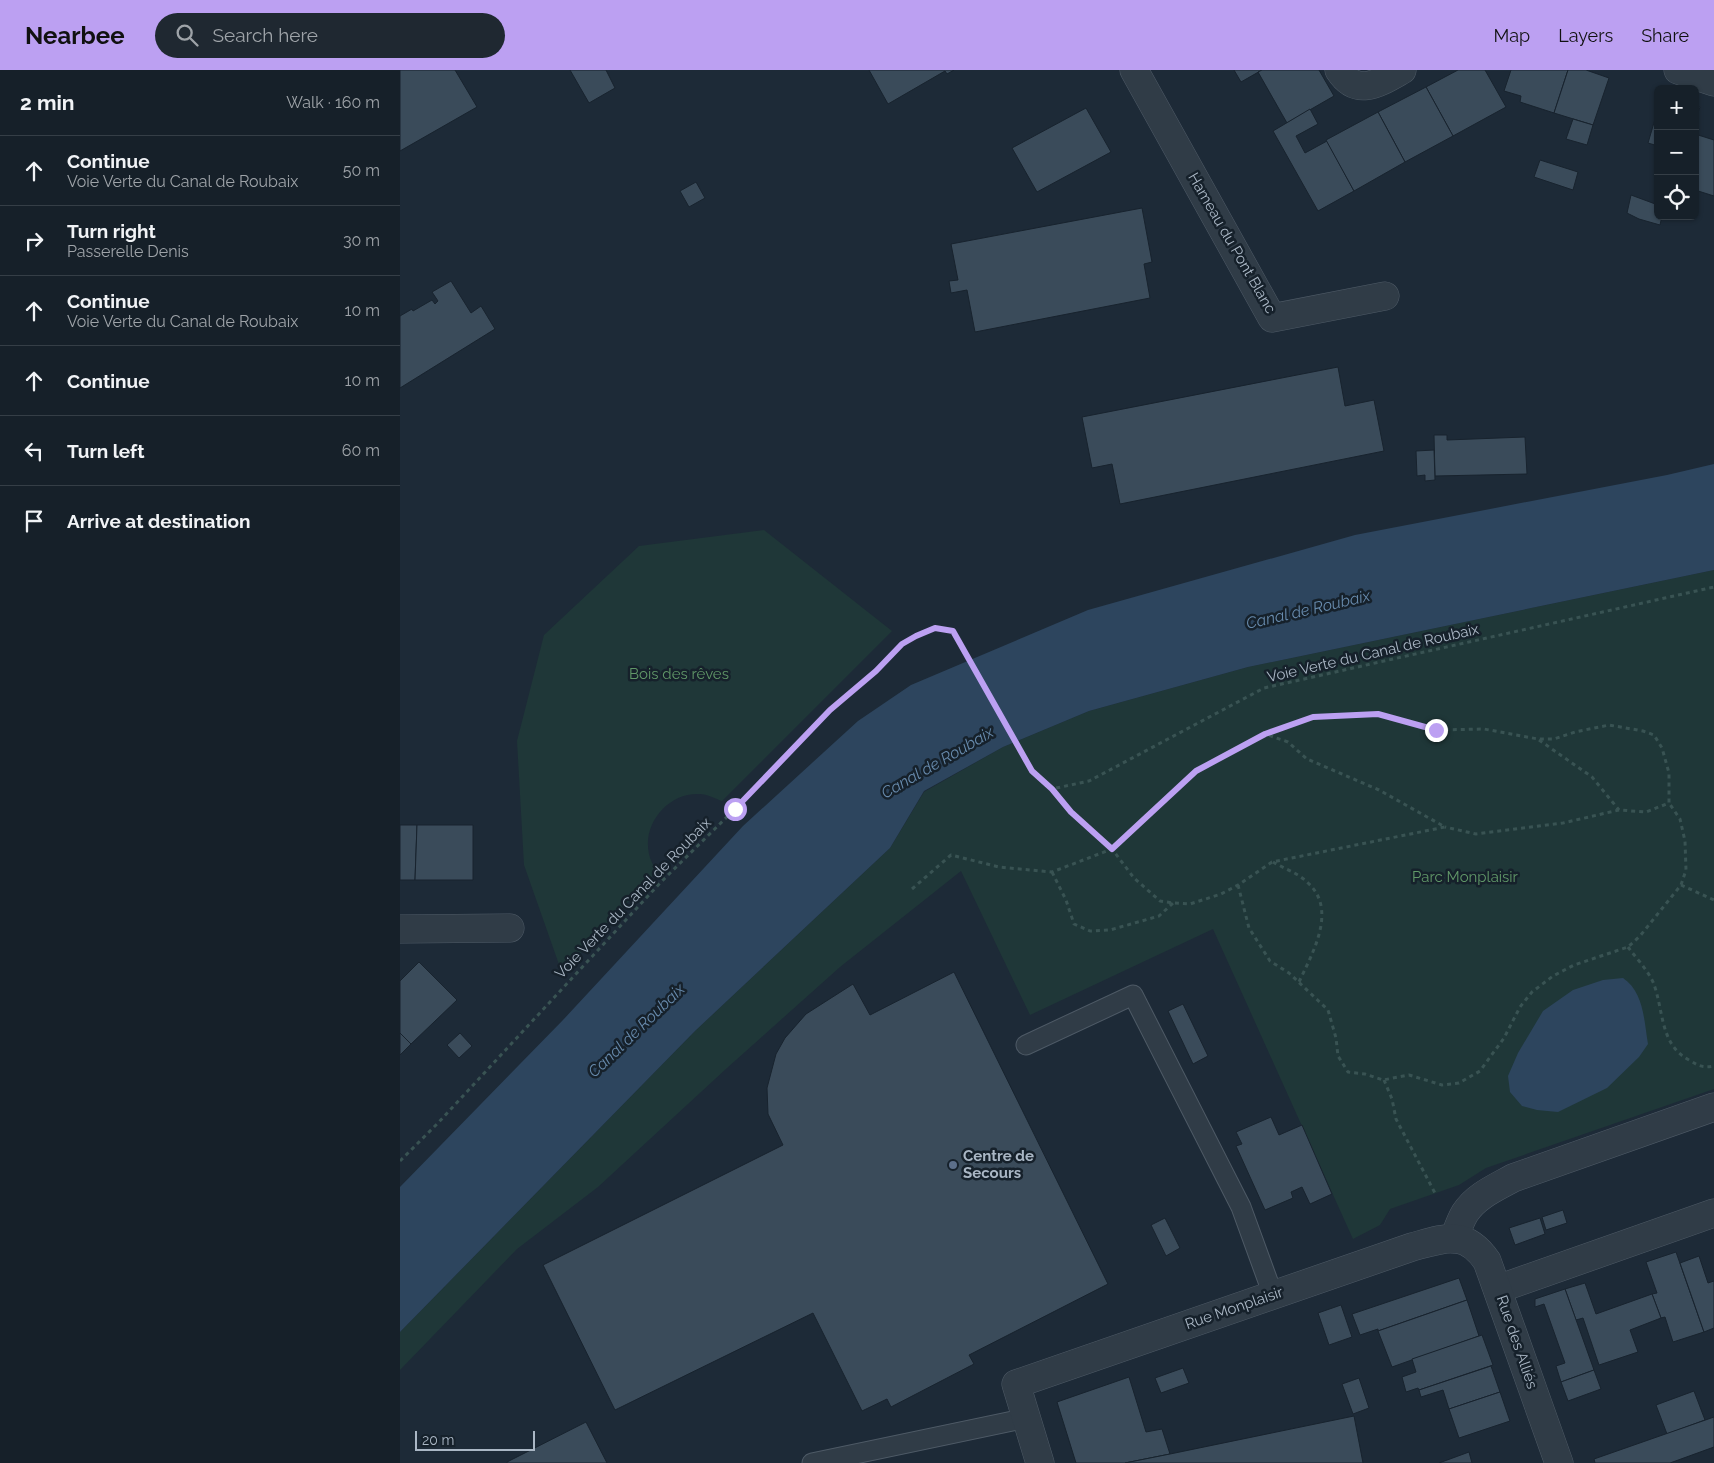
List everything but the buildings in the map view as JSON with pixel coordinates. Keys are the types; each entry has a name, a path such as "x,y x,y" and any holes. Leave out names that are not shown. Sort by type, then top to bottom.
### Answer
{"street":[{"name":"Hameau du Pont Blanc","path":"1134,70 1272,318 1385,296"},
{"path":"1339,70 1344,78 1364,86 1377,84 1402,70"},
{"path":"1678,70 1714,82"},
{"path":"400,929 510,928"},
{"path":"1454,1239 1465,1213 1475,1201 1513,1178 1714,1107"},
{"path":"1498,1289 1714,1213"},
{"name":"Rue Monplaisir","path":"1027,1418 1016,1384 1412,1247 1442,1239 1454,1239"},
{"name":"Rue des Alliés","path":"1454,1239 1472,1244 1480,1250 1487,1261 1559,1463"},
{"path":"1027,1418 1040,1463"}],"lane":[{"path":"1026,1045 1133,995 1241,1207 1273,1295"},
{"path":"812,1463 1027,1418"}],"path":[{"name":"Voie Verte du Canal de Roubaix","path":"400,1161 438,1123 661,882 830,710 876,671 902,644 916,636 935,628 953,631 1032,771 1052,789 1089,781 1264,688 1714,587"},
{"path":"912,889 951,856 999,867 1052,872 1112,849 1196,771 1265,734 1313,717 1378,714 1436,730 1484,728 1538,739 1554,739 1575,732 1609,725 1643,731 1654,735 1662,748 1669,773 1669,803 1680,819 1686,870 1681,885 1640,936 1628,947 1574,965 1553,976 1532,992 1520,1008 1504,1038 1480,1072 1459,1083 1442,1085 1409,1075 1384,1080 1365,1074 1348,1072 1338,1056 1336,1038 1328,1010 1289,973 1270,961 1249,928 1238,886"},
{"path":"1265,734 1288,742 1307,759 1379,790 1445,828 1476,834 1563,823 1619,810 1646,812 1669,803"},
{"path":"1538,739 1592,777 1619,810"},
{"path":"1052,789 1071,812 1112,849 1134,878 1160,902 1190,904 1221,894 1238,886 1272,862 1445,828"},
{"path":"1272,862 1306,881 1316,892 1322,916 1318,941 1299,982"},
{"path":"1052,872 1066,900 1074,924 1090,932 1110,930 1159,916 1174,903"},
{"path":"1681,885 1714,900"},
{"path":"1628,947 1653,982 1665,1030 1672,1045 1686,1058 1703,1067 1714,1066"},
{"path":"1384,1080 1392,1099 1396,1119 1438,1198"}],"green space":[{"name":"Bois des rêves","path":"764,530 892,631 722,801 703,794 689,795 678,798 660,812 650,831 648,842 650,856 656,872 562,973 524,865 517,741 544,635 639,546"},
{"name":"Parc Monplaisir","path":"1714,570 1714,1089 1486,1168 1459,1185 1390,1209 1380,1225 1353,1239 1213,929 1030,1015 961,871 840,967 598,1187 517,1249 400,1370 400,1332 695,1031 890,848 924,792 1003,747 1089,711 1248,667"}],"water":[{"name":"Canal de Roubaix","path":"1714,464 1714,570 1248,667 1089,711 1003,747 924,791 890,848 695,1031 400,1332 400,1187 563,1020 743,826 858,721 911,685 1088,610 1355,535 1667,475"},
{"path":"1623,978 1635,991 1644,1017 1648,1044 1639,1057 1607,1088 1558,1112 1522,1106 1510,1092 1508,1076 1518,1053 1543,1011 1573,990 1603,980"}],"place":[{"name":"Centre de Secours","path":"953,1165"}],"route":[{"path":"735,809 830,710 876,671 902,644 935,628 953,631 1032,771 1052,789 1071,812 1112,849 1196,771 1265,734 1313,717 1378,714 1436,730"}]}
